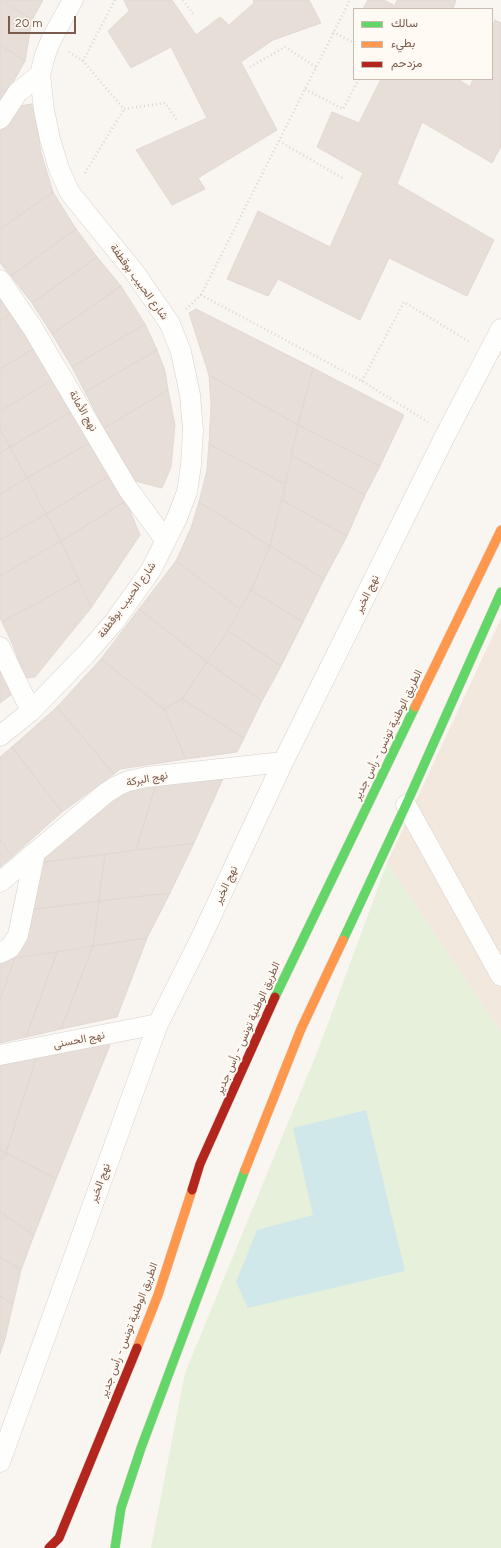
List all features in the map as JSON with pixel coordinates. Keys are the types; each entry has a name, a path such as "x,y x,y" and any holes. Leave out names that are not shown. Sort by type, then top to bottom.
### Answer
{"main road":[{"name":"الطريق الوطنية تونس - رأس جدير","path":"49,1548 59,1538 158,1295 200,1164 267,1014 501,530"},
{"path":"115,1548 121,1508 141,1448 238,1186 301,1029 406,805 501,592"}],"street":[{"name":"شارع الحبيب بوقطفة","path":"0,736 30,711 88,653 114,622 151,570 177,518 187,492 191,465 193,430 190,395 181,352 170,324 135,273 70,192 59,169 50,139 44,110 40,75 45,55 51,40 73,0"},
{"path":"0,119 18,92 40,75"},
{"name":"نهج الأمانة","path":"0,280 36,333 128,489 166,541"},
{"name":"نهج الخير","path":"0,1462 158,1024 199,942 283,762 446,434 501,330"},
{"path":"0,647 30,711"},
{"name":"نهج البركة","path":"0,882 106,793 128,781 147,777 283,762"},
{"path":"406,805 501,976"},
{"path":"0,953 10,948 18,936 35,852"},
{"name":"نهج الحسنى","path":"0,1055 158,1024"}],"path":[{"path":"83,60 115,0"},
{"path":"183,0 194,15"},
{"path":"170,324 201,295 350,0"},
{"path":"333,32 353,42"},
{"path":"51,40 83,60 124,109"},
{"path":"250,67 285,47 316,67"},
{"path":"306,89 343,109 358,80"},
{"path":"124,109 165,103 177,120"},
{"path":"70,192 92,162 124,109"},
{"path":"279,141 344,179"},
{"path":"201,295 362,381 446,434"},
{"path":"362,381 404,302 489,353"}],"shaded area":[{"path":"501,618 501,1033 387,863"}],"green space":[{"path":"387,863 501,1033 501,1548 151,1548 185,1373 320,1045"}],"water":[{"path":"366,1110 405,1271 248,1308 236,1282 257,1230 313,1215 293,1128"}],"building":[{"path":"0,0 32,20 25,61 0,45"},
{"path":"2,0 43,0 32,20"},
{"path":"124,0 172,0 196,35 220,17 229,25 254,3 253,0 309,0 321,23 273,40 241,62 277,130 198,178 205,189 172,205 136,150 207,118 171,47 131,68 108,31 129,11"},
{"path":"368,0 384,0 395,6 397,0 456,0 453,8 364,8"},
{"path":"495,20 501,23 501,146 492,163 422,122 397,184 494,240 467,296 389,258 360,320 278,279 268,296 227,279 258,211 330,247 363,173 317,147 332,112 359,123 380,80 460,80 470,87 473,80 493,80 493,26"},
{"path":"0,45 25,61 7,93 0,89"},
{"path":"0,89 7,93 0,105"},
{"path":"31,104 34,106 41,153 53,192 0,229 0,132 15,107"},
{"path":"53,192 76,229 11,276 0,263 0,229"},
{"path":"76,229 97,257 32,303 11,276"},
{"path":"97,257 121,286 52,334 32,303"},
{"path":"121,286 145,324 72,367 52,334"},
{"path":"0,291 14,311 0,321"},
{"path":"196,309 313,368 298,425 209,375 189,313"},
{"path":"14,311 38,346 0,369 0,321"},
{"path":"145,324 157,350 85,392 72,367"},
{"path":"38,346 56,378 0,411 0,369"},
{"path":"157,350 165,371 168,390 104,428 85,392"},
{"path":"313,368 404,415 380,466 298,425"},
{"path":"209,375 298,425 285,484 209,444 211,405"},
{"path":"56,378 74,410 10,447 0,430 0,411"},
{"path":"168,390 175,425 171,467 162,488 135,481 104,428"},
{"path":"74,410 91,442 27,478 10,447"},
{"path":"298,425 380,466 365,495 292,456"},
{"path":"0,430 10,447 0,453"},
{"path":"91,442 111,475 46,514 27,478"},
{"path":"209,444 285,484 270,546 199,502 207,470"},
{"path":"10,447 27,478 0,494 0,453"},
{"path":"292,456 365,495 347,536 282,500"},
{"path":"111,475 126,501 61,541 46,514"},
{"path":"27,478 46,514 0,540 0,494"},
{"path":"282,500 347,536 324,579 270,546"},
{"path":"126,501 140,535 91,608 61,541"},
{"path":"199,502 270,546 251,590 240,609 176,561 191,528"},
{"path":"46,514 61,541 0,576 0,540"},
{"path":"61,541 79,580 2,622 0,618 0,576"},
{"path":"270,546 324,579 303,622 251,590"},
{"path":"176,561 240,609 228,631 207,662 139,609"},
{"path":"79,580 91,608 35,677 27,678 2,622"},
{"path":"251,590 303,622 281,666 228,631"},
{"path":"139,609 207,662 182,699 164,709 101,659"},
{"path":"228,631 281,666 262,701 207,662"},
{"path":"101,659 164,709 186,759 120,769 114,774 57,707"},
{"path":"207,662 262,701 244,738 182,699"},
{"path":"0,670 12,694 0,703"},
{"path":"182,699 244,738 237,752 186,759 164,709"},
{"path":"57,707 114,774 62,812 12,747"},
{"path":"12,747 62,812 13,856 0,840 0,757"},
{"path":"225,774 194,843 136,850 156,784"},
{"path":"156,784 136,850 37,863 123,788"},
{"path":"0,840 13,856 0,867"},
{"path":"194,843 170,893 99,901 105,854"},
{"path":"105,854 99,901 28,910 37,863"},
{"path":"170,893 147,938 93,946 99,901"},
{"path":"99,901 93,946 15,958 28,910"},
{"path":"147,938 117,1017 61,1029 93,946"},
{"path":"93,946 61,1029 26,1037 57,952"},
{"path":"57,952 26,1037 0,1043 0,1000 15,958"},
{"path":"15,958 0,1000 0,960"},
{"path":"112,1040 56,1179 6,1153 38,1052"},
{"path":"38,1052 6,1153 0,1150 0,1061"},
{"path":"0,1150 6,1153 0,1161"},
{"path":"6,1153 56,1179 34,1235 0,1212 0,1161"},
{"path":"0,1212 34,1235 21,1270 0,1257"},
{"path":"0,1257 21,1270 13,1304 0,1296"},
{"path":"0,1296 13,1304 5,1339 0,1336"},
{"path":"0,1336 5,1339 0,1354"}],"traffic: fast":[{"path":"343,940 406,805 501,592"},
{"path":"275,997 415,707"},
{"path":"115,1548 121,1508 141,1448 245,1170"}],"traffic: slow":[{"path":"415,707 501,530"},
{"path":"245,1170 301,1029 343,940"},
{"path":"137,1348 158,1295 192,1190"}],"traffic: jam":[{"path":"192,1190 200,1164 275,997"},
{"path":"49,1548 59,1538 137,1348"}]}
